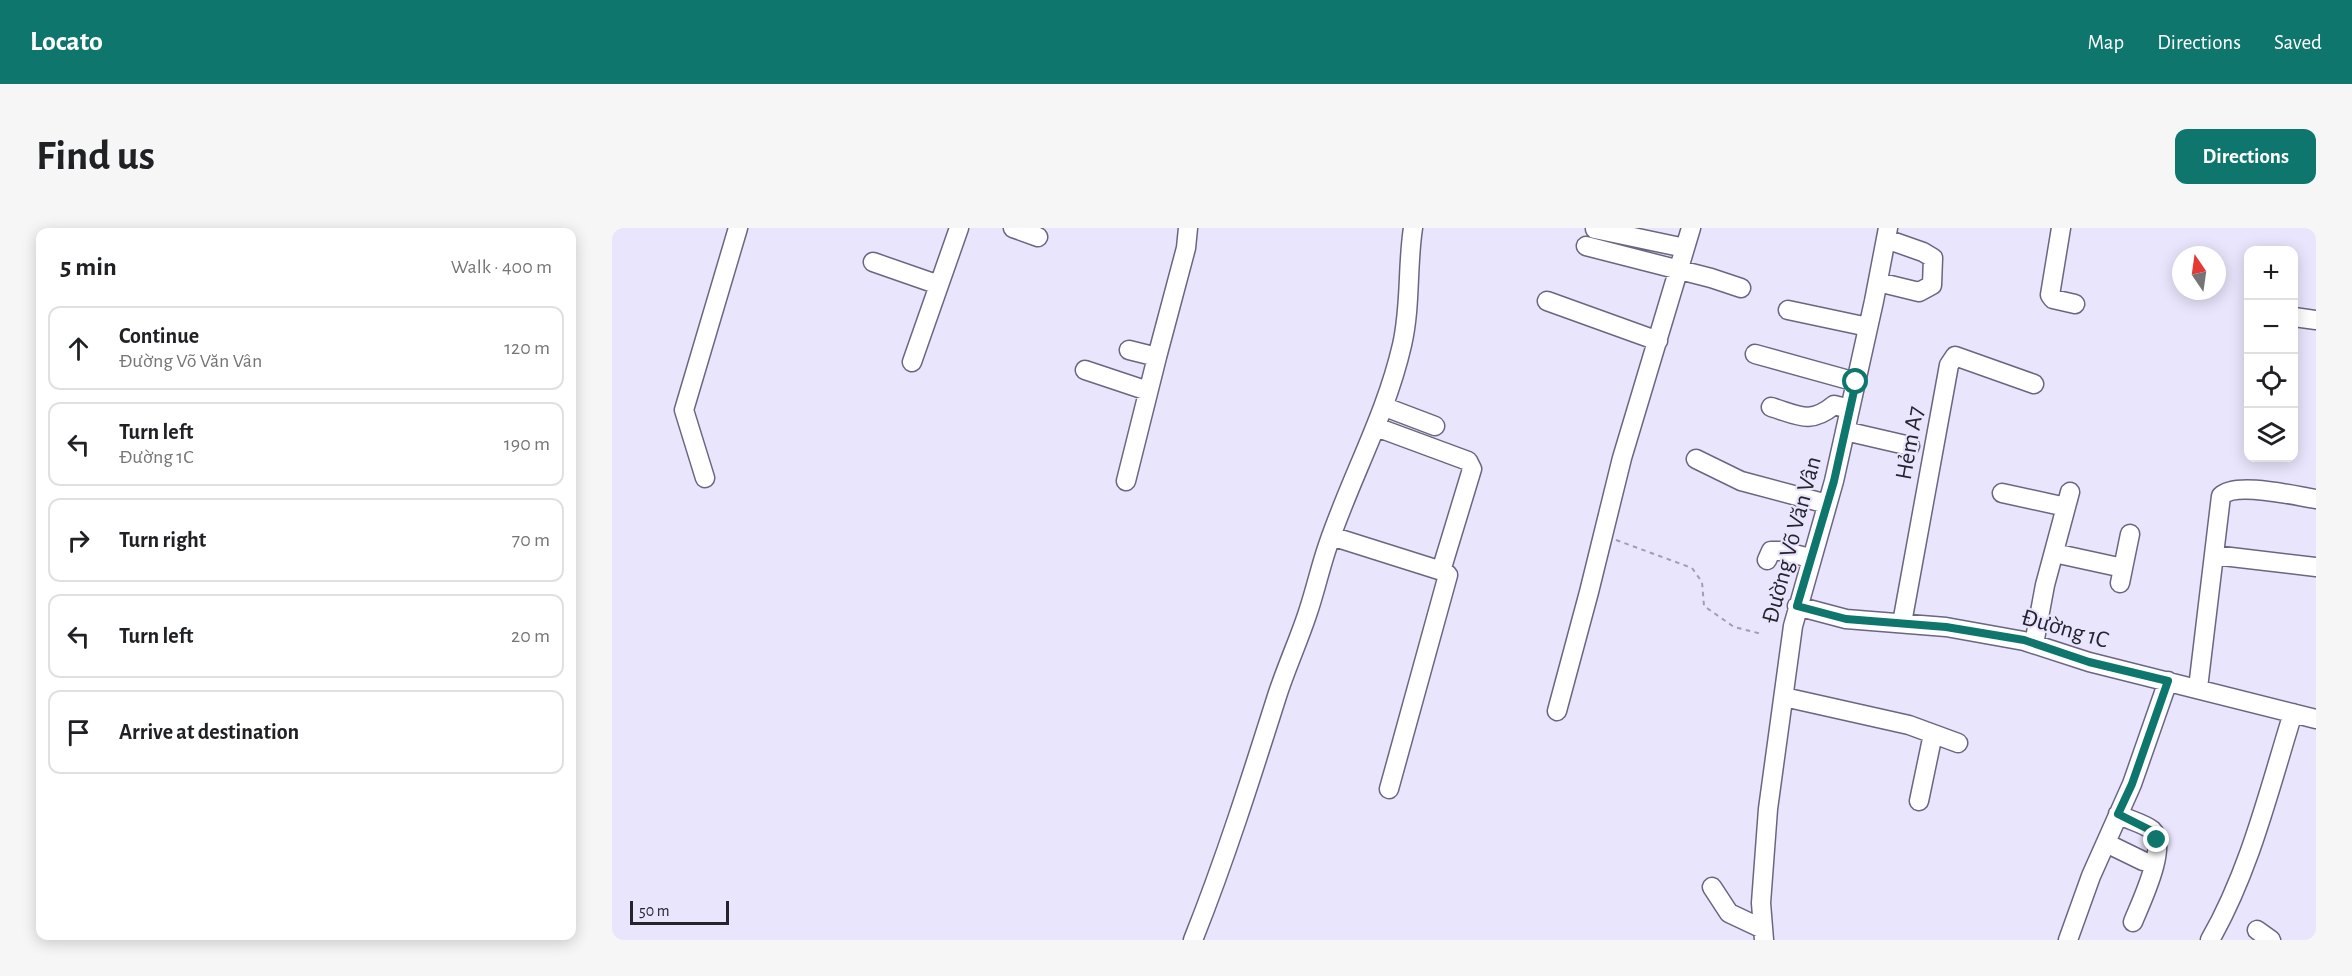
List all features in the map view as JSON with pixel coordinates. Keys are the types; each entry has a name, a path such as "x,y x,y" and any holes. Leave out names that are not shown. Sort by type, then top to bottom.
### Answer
{"street":[{"path":"705,478 684,410 738,228"},
{"path":"912,362 959,228"},
{"path":"1013,228 1038,237"},
{"path":"1126,481 1186,248 1188,228"},
{"path":"1192,940 1213,890 1224,852 1254,772 1278,694 1308,614 1331,537 1385,408 1402,344 1410,288 1410,248 1413,228"},
{"path":"1557,711 1622,458 1691,228"},
{"path":"2061,228 2050,295 2053,299 2075,304"},
{"path":"1595,229 1685,248"},
{"path":"1878,282 1919,292 1932,285 1933,258 1887,234"},
{"name":"Đường Võ Văn Vân","path":"1763,935 1761,903 1768,809 1797,606 1827,504 1845,431 1887,234"},
{"path":"1586,246 1711,278 1741,288"},
{"path":"873,262 939,285"},
{"path":"1547,301 1658,340"},
{"path":"1788,310 1868,327"},
{"path":"2298,318 2316,320"},
{"path":"1129,350 1157,357"},
{"path":"1755,354 1856,382"},
{"name":"Hẻm A7","path":"1902,623 1949,365 1955,356 2034,384"},
{"path":"1085,370 1148,391"},
{"path":"1771,407 1809,418 1826,412 1834,405 1850,409"},
{"path":"1385,408 1435,426"},
{"path":"1376,427 1471,464 1472,469 1441,570"},
{"path":"1845,431 1910,446"},
{"path":"1696,459 1741,481 1827,504"},
{"path":"2198,688 2221,496 2232,490 2256,490 2316,499"},
{"path":"2001,492 2068,500 2045,585 2034,644"},
{"path":"2054,553 2122,576 2130,534"},
{"path":"1331,537 1441,570 1445,572 1447,578 1389,789"},
{"path":"1767,560 1771,551 1782,551 1810,558"},
{"path":"2214,555 2316,567"},
{"name":"Đường 1C","path":"1797,606 1846,619 1946,627 2034,644 2089,662 2316,719"},
{"path":"2068,940 2091,876 2132,784 2168,681"},
{"path":"1784,697 1869,715 1958,743"},
{"path":"2210,940 2229,907 2249,855 2294,713"},
{"path":"1919,801 1933,734"},
{"path":"2118,814 2152,831 2157,840 2158,854 2133,922"},
{"path":"2106,843 2143,861"},
{"path":"1712,887 1729,913 1763,935"}],"path":[{"path":"1603,537 1623,542 1692,568 1702,582 1704,606 1734,627 1761,634"}],"route":[{"path":"1856,382 1834,481 1797,606 1846,619 1946,627 2024,640 2089,662 2168,681 2132,784 2118,814 2152,831 2157,840"}]}
